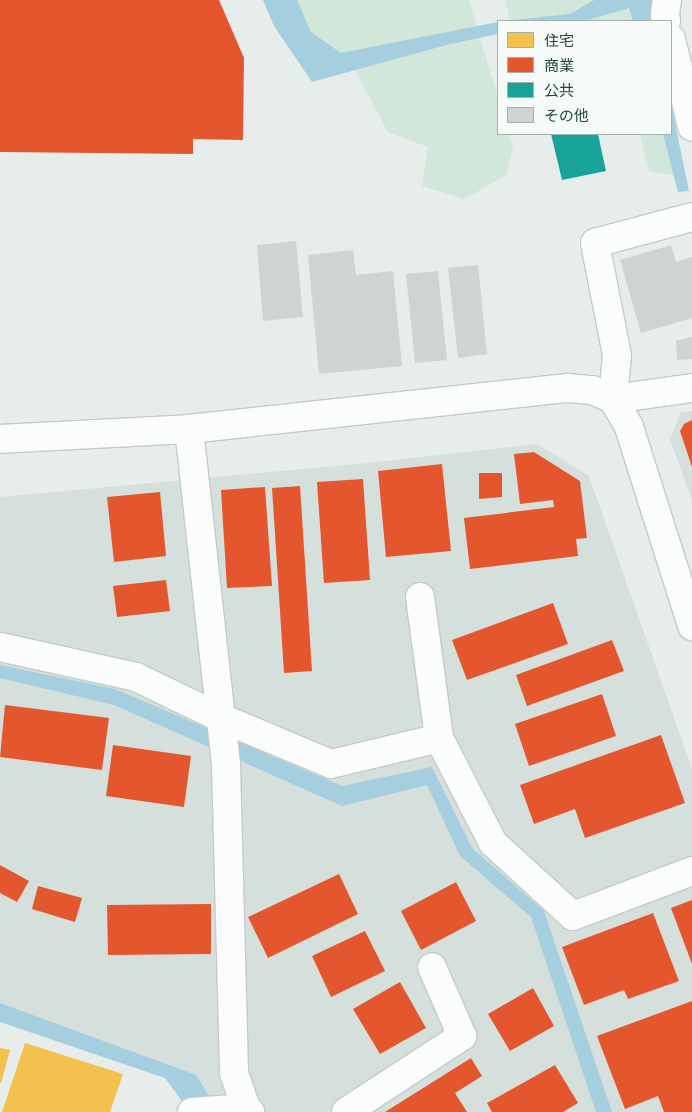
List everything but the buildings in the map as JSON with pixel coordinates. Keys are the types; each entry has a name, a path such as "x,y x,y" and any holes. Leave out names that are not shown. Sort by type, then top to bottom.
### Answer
{"street":[{"path":"666,20 668,0"},
{"path":"672,43 692,127"},
{"path":"692,217 595,243 617,355 613,399 629,427 692,626"},
{"path":"0,439 189,430 568,388 592,390 613,399 692,388"},
{"path":"189,430 226,765 234,1073 248,1110 192,1112"},
{"path":"420,597 439,738 493,843 573,916 692,872"},
{"path":"0,646 136,677 221,718 331,764 439,738"},
{"path":"346,1112 462,1036 432,967"}],"shaded area":[{"path":"692,411 692,500 670,439 681,412"},
{"path":"537,444 589,476 692,769 692,1112 212,1112 185,1079 0,1014 0,497 368,463"}],"green space":[{"path":"284,0 469,0 497,95 497,135 509,135 513,146 507,175 464,199 422,186 428,147 388,132 349,59 297,37"},
{"path":"505,0 642,0 646,20 510,20"},
{"path":"640,135 671,135 681,177 649,171"}],"water":[{"path":"263,0 297,0 311,32 341,53 497,22 497,34 450,44 312,82 274,26"},
{"path":"594,0 654,0 653,20 633,20 629,8 587,20 513,20 570,14"},
{"path":"672,109 689,191 678,192 663,135 672,135"},
{"path":"0,665 115,689 342,786 432,767 472,848 544,911 612,1112 596,1112 531,917 460,856 427,785 342,806 114,705 0,678"},
{"path":"0,1003 196,1075 219,1112 190,1112 165,1078 0,1022"}]}
